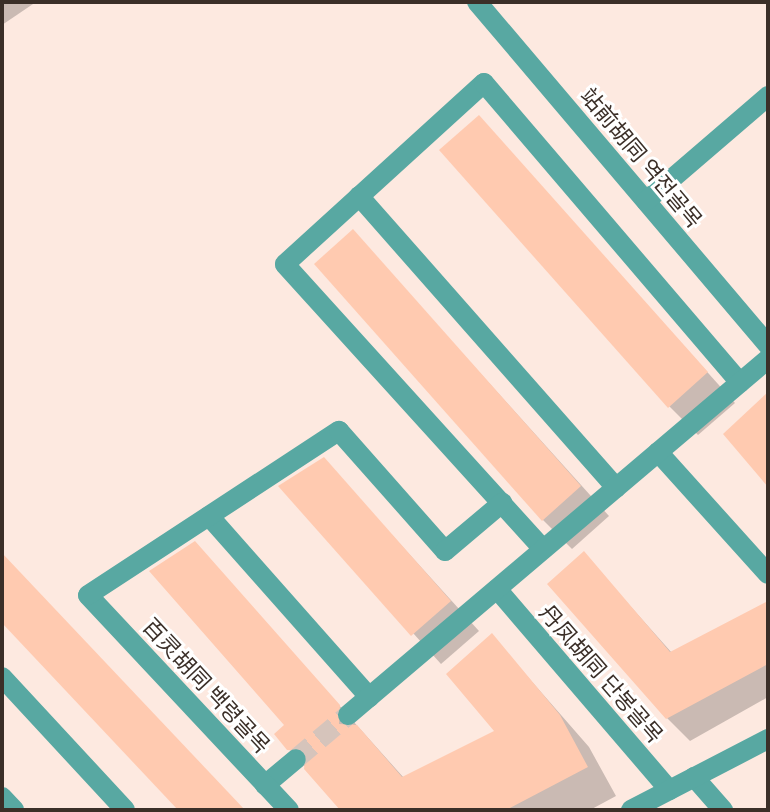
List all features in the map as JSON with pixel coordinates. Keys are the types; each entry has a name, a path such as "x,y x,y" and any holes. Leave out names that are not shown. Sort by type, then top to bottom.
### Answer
{"street":[{"name":"站前胡同 역전골목","path":"477,2 768,345"},
{"path":"543,549 285,264 484,83 740,383"},
{"path":"646,201 768,96"},
{"path":"359,196 616,488"},
{"path":"348,715 768,359"},
{"path":"369,697 209,516 339,431 445,551 502,503"},
{"path":"658,452 768,574"},
{"name":"百灵胡同 백령골목","path":"209,516 88,595 289,810"},
{"name":"丹凤胡同 단봉골목","path":"497,589 669,790"},
{"path":"2,677 125,810"},
{"path":"631,810 768,739"},
{"path":"265,785 296,759"},
{"path":"694,777 723,810"},
{"path":"2,797 14,810"}],"building":[{"path":"479,115 708,372 668,408 439,150"},
{"path":"353,229 581,486 542,521 314,264"},
{"path":"768,392 768,487 723,434"},
{"path":"324,457 451,601 411,636 278,486"},
{"path":"195,541 340,705 339,724 357,725 402,777 494,731 446,674 492,633 560,715 588,767 506,810 340,810 304,769 306,751 287,750 274,734 284,725 149,571"},
{"path":"584,551 670,652 768,601 768,664 666,719 547,584"},
{"path":"2,553 245,810 178,810 2,623"}],"tunnel":[{"path":"296,759 348,715"}]}
